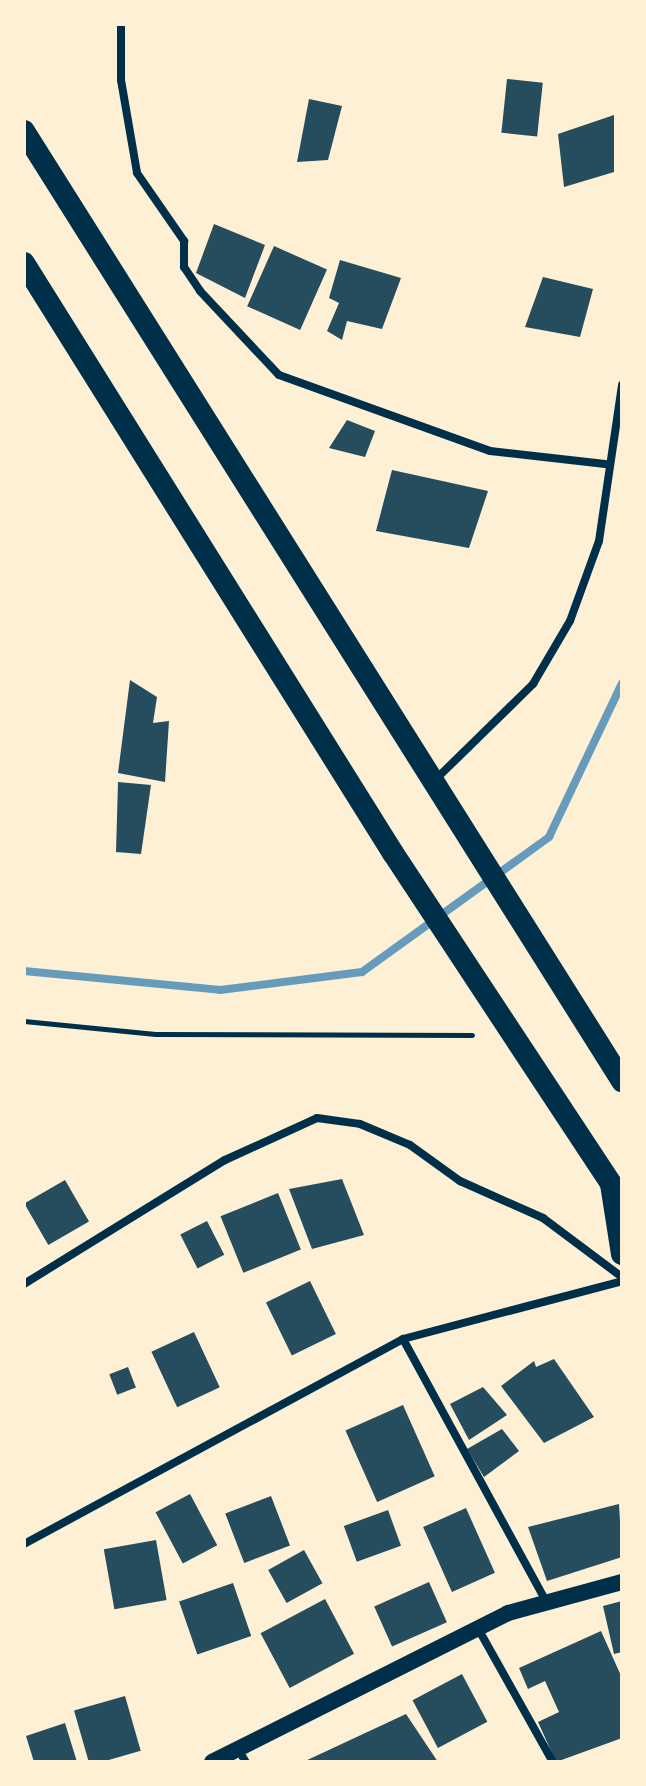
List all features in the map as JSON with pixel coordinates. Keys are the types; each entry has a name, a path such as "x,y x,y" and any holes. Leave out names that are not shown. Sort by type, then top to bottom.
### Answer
{"highway":[{"path":"24,131 622,1081"},
{"path":"24,263 393,853 622,1200"},
{"path":"610,1179 622,1254"}],"main road":[{"path":"212,1762 242,1756 545,1599 622,1582"}],"street":[{"path":"121,24 121,80 137,173 184,241 184,267 200,291 279,375 490,451 605,464"},
{"path":"432,783 533,684 570,621 599,541 605,464 622,385"},
{"path":"24,1284 225,1160 317,1118 360,1124 410,1145 460,1181 543,1218 622,1279"},
{"path":"24,1544 403,1339 622,1279"},
{"path":"403,1339 545,1599"},
{"path":"480,1632 553,1762"}],"path":[{"path":"24,1021 155,1034 472,1035"}],"building":[{"path":"507,79 543,83 537,136 501,133"},
{"path":"309,99 342,106 328,160 297,162"},
{"path":"614,115 614,172 564,187 558,134"},
{"path":"214,224 265,245 245,298 196,273"},
{"path":"274,246 327,270 300,330 247,306"},
{"path":"340,260 401,278 382,329 347,321 342,340 327,331 339,303 329,298"},
{"path":"543,277 593,289 580,337 525,327"},
{"path":"347,420 375,431 365,457 329,448"},
{"path":"392,470 488,491 469,548 376,531"},
{"path":"130,680 157,697 153,723 169,721 165,782 118,773"},
{"path":"118,782 151,785 141,854 116,852"},
{"path":"342,1179 364,1235 312,1249 289,1189"},
{"path":"65,1180 89,1222 48,1245 24,1204"},
{"path":"278,1193 301,1250 243,1273 221,1216"},
{"path":"207,1221 224,1255 198,1268 180,1235"},
{"path":"310,1281 336,1334 292,1356 266,1302"},
{"path":"194,1332 220,1387 177,1407 151,1352"},
{"path":"554,1359 594,1417 544,1443 501,1386 534,1361 536,1367"},
{"path":"128,1367 136,1388 117,1395 109,1374"},
{"path":"483,1387 507,1415 469,1440 450,1404"},
{"path":"403,1405 435,1476 377,1502 345,1431"},
{"path":"502,1429 519,1451 484,1477 467,1449"},
{"path":"190,1494 217,1545 183,1564 156,1512"},
{"path":"271,1496 290,1545 244,1563 225,1514"},
{"path":"619,1504 622,1557 547,1581 528,1527"},
{"path":"466,1508 495,1573 452,1592 423,1527"},
{"path":"388,1510 401,1546 357,1562 344,1526"},
{"path":"156,1540 167,1600 114,1609 104,1549"},
{"path":"304,1550 322,1583 287,1603 268,1570"},
{"path":"429,1582 447,1622 392,1647 374,1606"},
{"path":"233,1583 251,1636 197,1655 179,1602"},
{"path":"325,1599 354,1654 290,1688 261,1633"},
{"path":"622,1601 622,1652 614,1654 603,1606"},
{"path":"601,1631 622,1678 622,1738 556,1762 538,1722 559,1712 545,1681 528,1689 519,1668"},
{"path":"462,1674 487,1722 438,1748 413,1700"},
{"path":"125,1696 141,1751 102,1762 89,1762 74,1711"},
{"path":"406,1714 438,1762 303,1762"},
{"path":"65,1723 77,1762 34,1762 26,1736"}],"waterway":[{"path":"24,971 220,990 362,972 549,837 622,683"}]}
